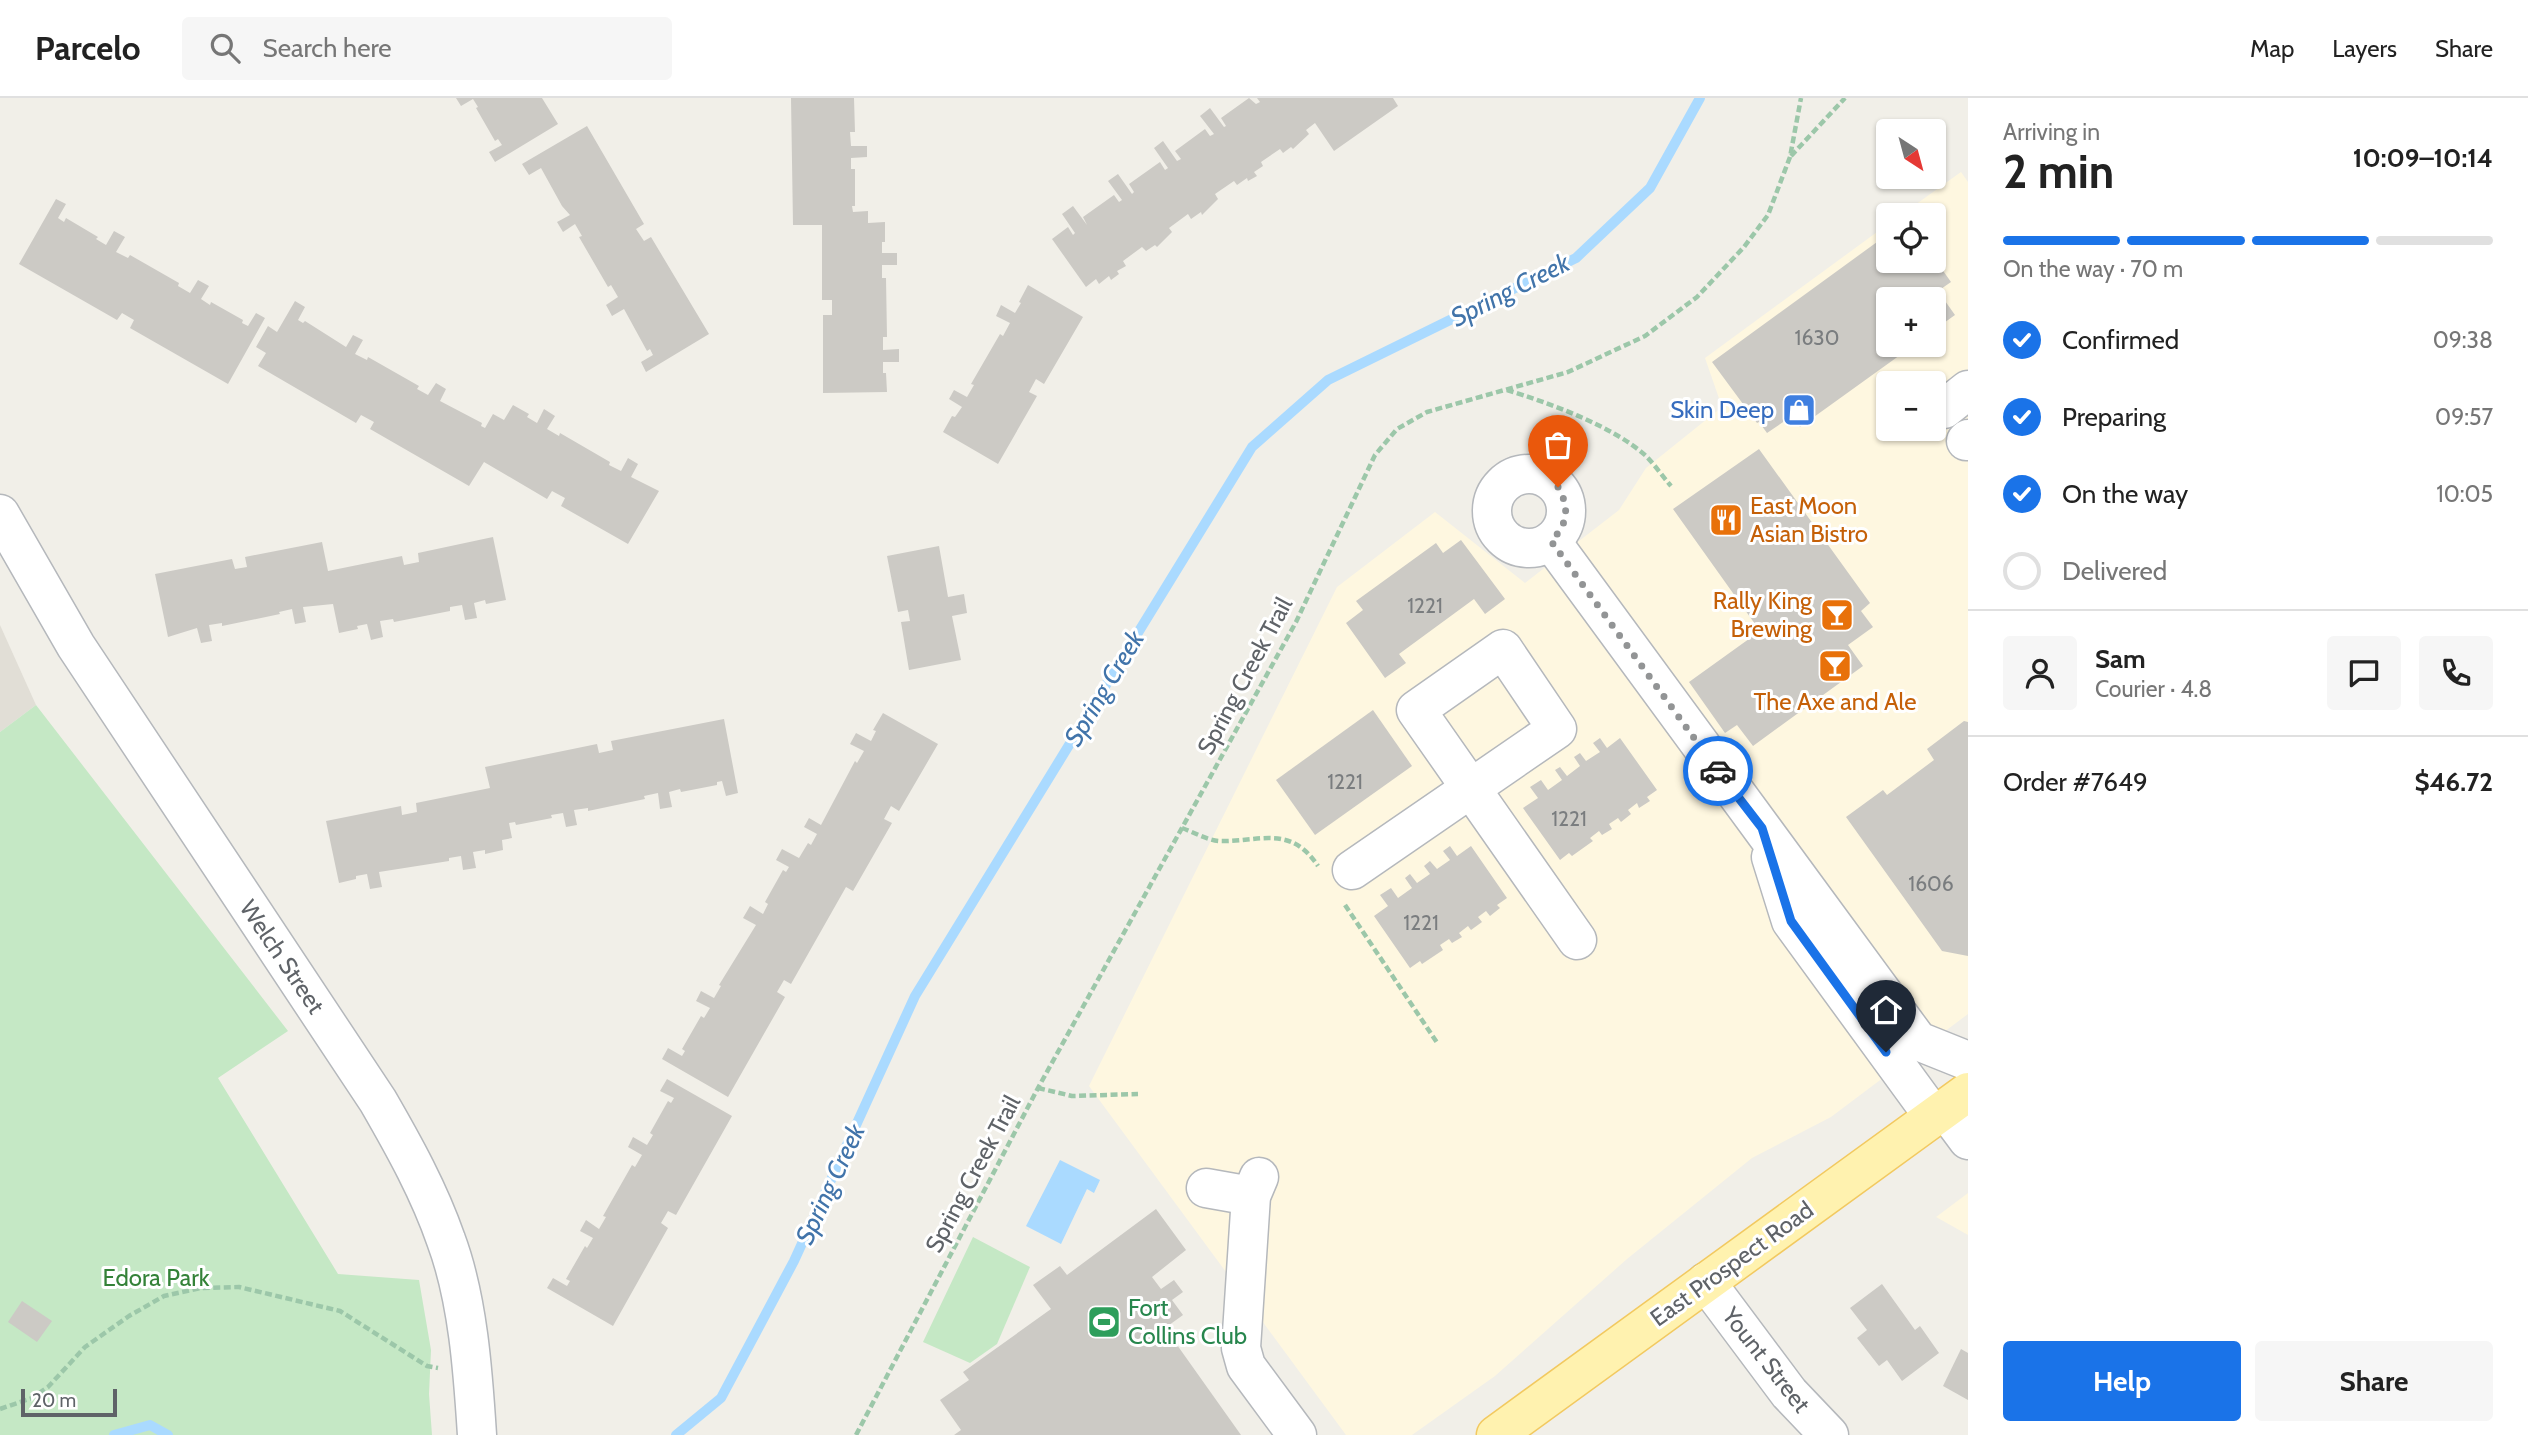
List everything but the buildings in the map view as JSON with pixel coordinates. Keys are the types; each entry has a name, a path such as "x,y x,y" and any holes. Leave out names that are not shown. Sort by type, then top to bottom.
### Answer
{"main road":[{"name":"East Prospect Road","path":"1496,1435 1949,1106"}],"street":[{"name":"Welch Street","path":"0,514 76,646 378,1101 415,1166 447,1240 464,1315 476,1419"},
{"path":"1551,541 1919,1041 1968,1061"},
{"path":"1339,882 1471,789 1577,940"},
{"path":"1762,828 1791,921 1949,1106 1968,1140"},
{"path":"1206,1188 1255,1187 1241,1348 1246,1366 1297,1435"},
{"name":"Yount Street","path":"1706,1283 1789,1393 1829,1435"}],"path":[{"name":"Spring Creek Trail","path":"856,1435 1038,1087 1296,622 1375,455 1397,429 1427,412 1568,372 1645,336 1697,297 1744,247 1768,215 1790,157 1801,98"},
{"path":"1790,157 1845,98"},
{"path":"1506,390 1558,406 1614,435 1646,456 1671,486"},
{"path":"1182,828 1216,841 1277,837 1297,844 1339,882 1438,1044"},
{"path":"1038,1087 1072,1096 1138,1094"},
{"path":"0,1409 32,1398 48,1387 85,1347 129,1316 164,1296 201,1288 239,1287 340,1311 427,1366 439,1368"}],"shaded area":[{"path":"1961,172 1968,182 1968,1014 1831,1117 1752,1158 1627,1259 1495,1376 1412,1435 1346,1435 1089,1086 1337,587 1435,512 1525,583 1619,510 1646,468 1722,407 1705,358 1876,233 1876,273 1946,273 1946,203 1918,203 1937,189 1946,189 1946,183"},
{"path":"0,625 36,705 0,732"},
{"path":"1968,1193 1968,1235 1936,1217"}],"green space":[{"name":"Edora Park","path":"36,705 288,1031 218,1078 338,1274 419,1280 431,1350 429,1394 432,1435 0,1435 0,732"},
{"path":"973,1237 1030,1267 997,1344 970,1363 923,1342"}],"water":[{"path":"1060,1160 1100,1180 1094,1193 1087,1189 1061,1244 1026,1226"}],"waterway":[{"name":"Spring Creek","path":"676,1435 721,1398 794,1261 915,996 1252,447 1328,380 1576,258 1650,188 1700,98"},
{"name":"Spring Creek","path":"114,1435 150,1425 168,1435"}],"way so far":[{"path":"1558,487 1567,509 1561,531 1551,541 1718,771"}],"place":[{"name":"Skin Deep","path":"1799,410"},
{"name":"East Moon Asian Bistro","path":"1726,520"},
{"name":"Rally King Brewing","path":"1837,615"},
{"name":"The Axe and Ale","path":"1835,666"},
{"name":"Fort Collins Club","path":"1104,1322"}],"route":[{"path":"1718,771 1762,828 1791,921 1886,1052"}]}
